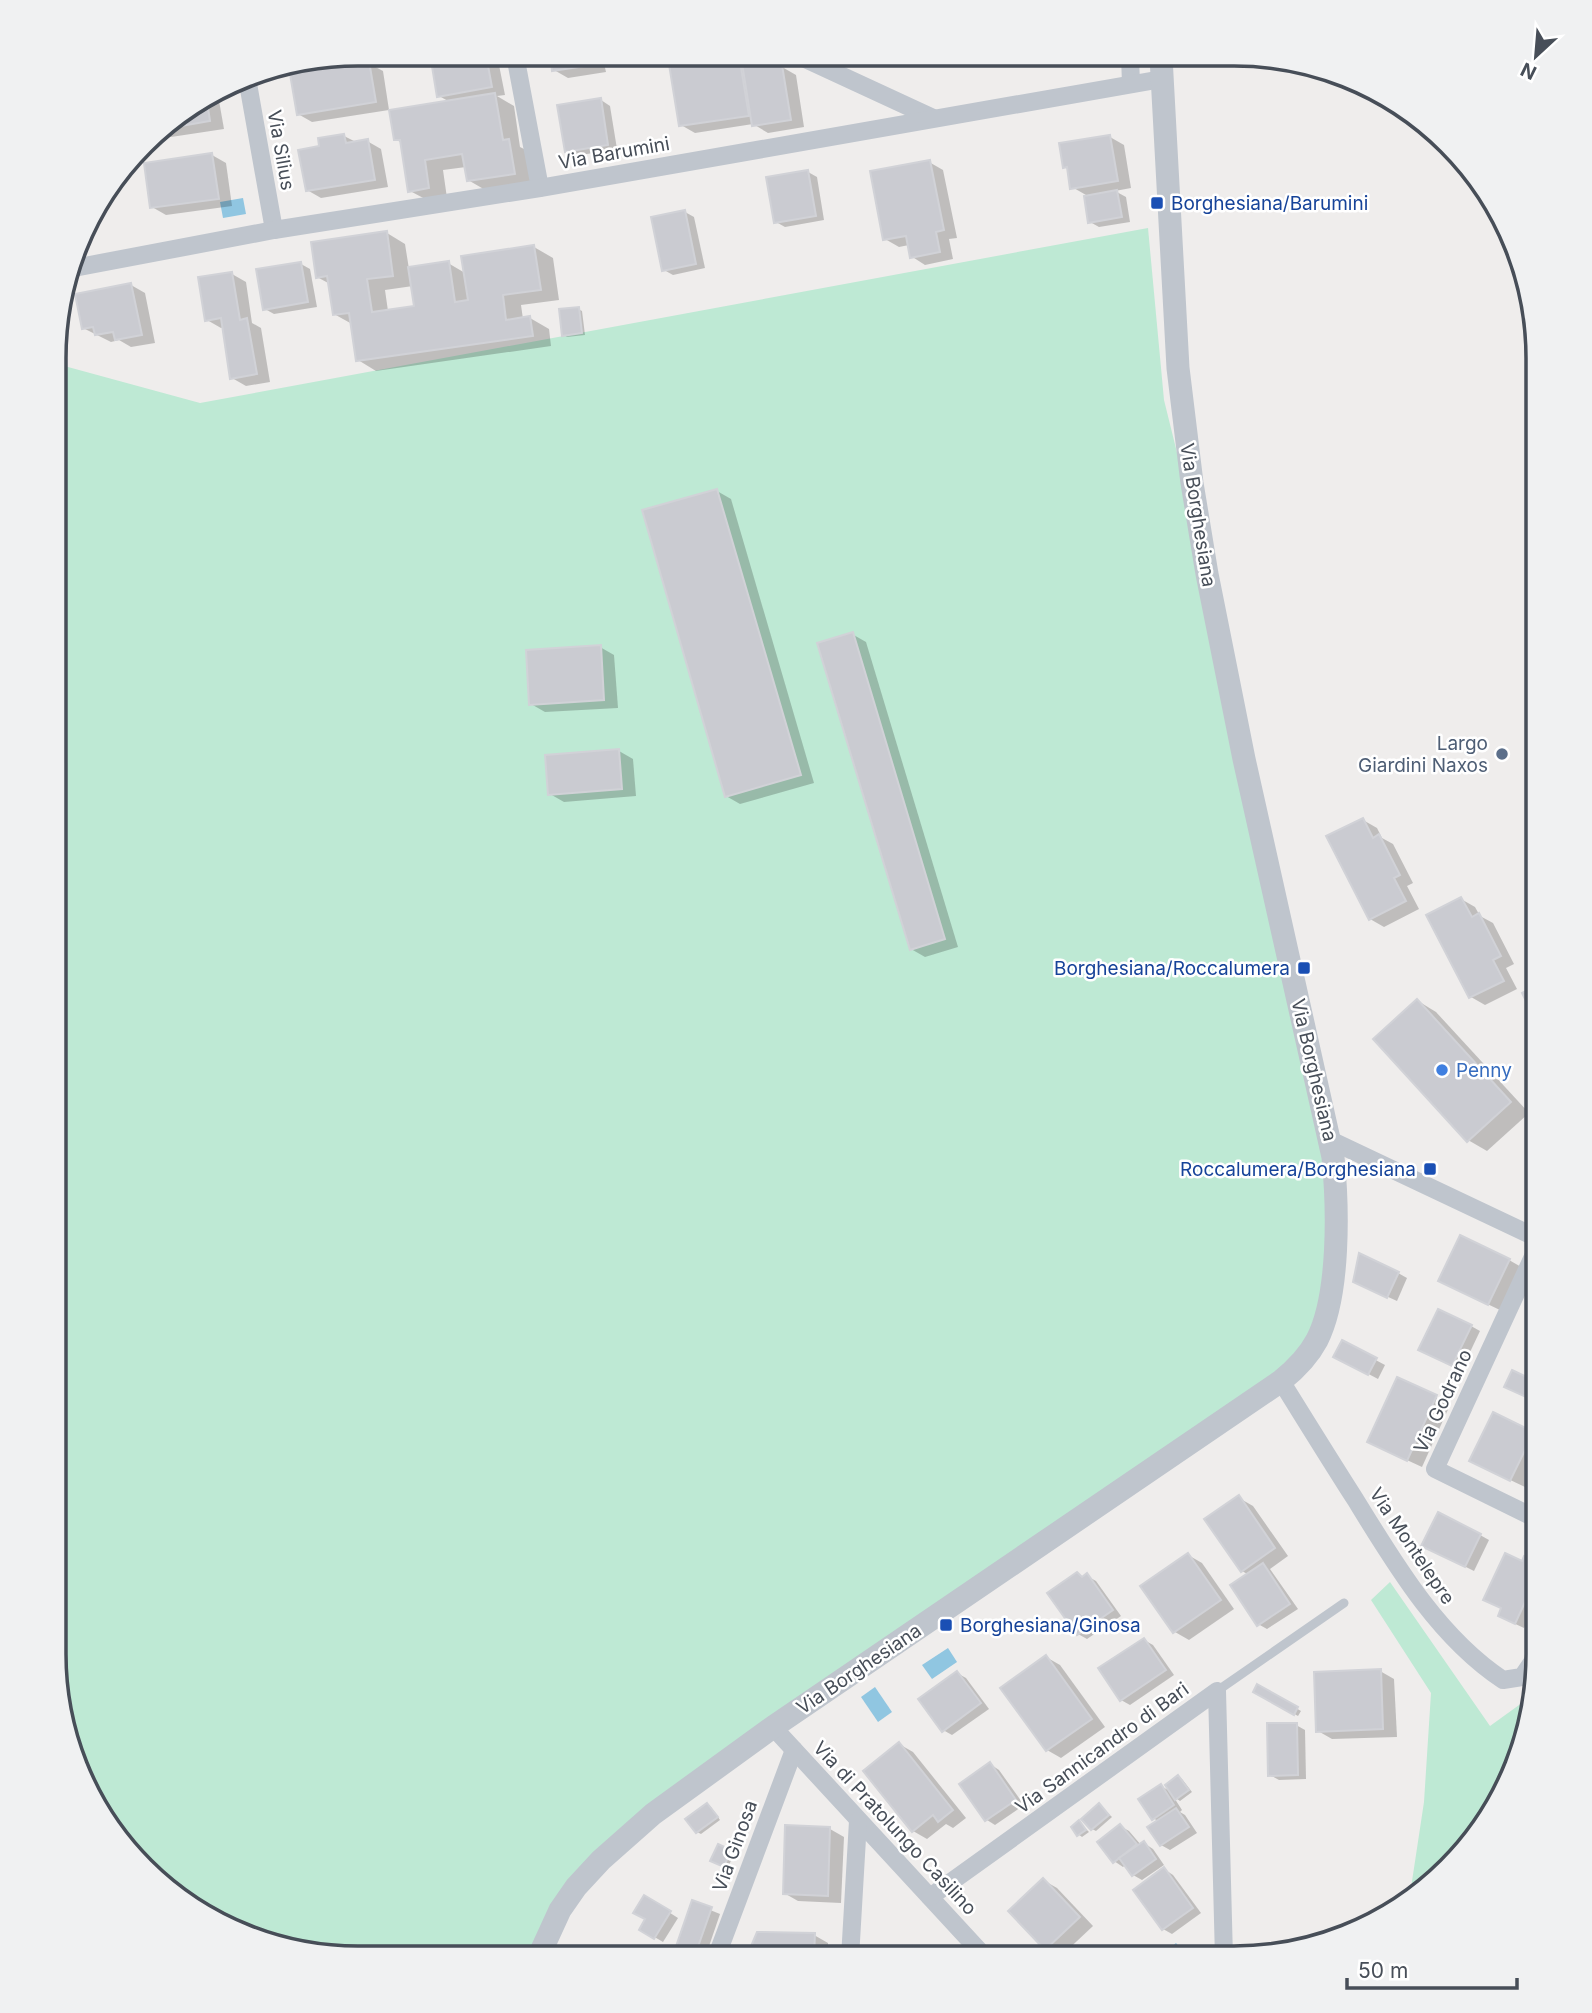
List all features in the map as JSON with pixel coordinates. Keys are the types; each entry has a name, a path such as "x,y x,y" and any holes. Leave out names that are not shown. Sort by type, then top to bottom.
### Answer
{"street":[{"path":"517,66 540,188"},
{"path":"822,66 933,118"},
{"path":"1130,66 1131,84"},
{"name":"Via Barumini","path":"81,267 274,230 540,188 1131,84 1161,68"},
{"name":"Via Borghesiana","path":"543,1946 551,1927 576,1887 601,1860 666,1804 773,1727 1281,1381 1298,1367 1315,1343 1324,1324 1329,1299 1335,1221 1334,1168 1330,1140 1241,746 1192,483 1177,354 1161,68"},
{"name":"Via Silius","path":"249,88 274,230"},
{"path":"1330,1140 1526,1233"},
{"name":"Via Godrano","path":"1526,1272 1435,1469 1526,1514"},
{"name":"Via Montelepre","path":"1281,1381 1385,1548 1439,1622 1483,1667 1503,1680 1522,1677 1525,1672"},
{"name":"Via Sannicandro di Bari","path":"930,1897 1217,1691"},
{"name":"Via Sannicandro di Bari","path":"1217,1691 1224,1946"},
{"name":"Via di Pratolungo Casilino","path":"773,1727 975,1946"},
{"name":"Via Ginosa","path":"720,1946 794,1750"},
{"path":"851,1946 858,1821"}],"lane":[{"path":"1217,1691 1344,1603"}],"green space":[{"path":"1148,228 1164,400 1207,574 1334,1168 1316,1343 625,1838 547,1946 339,1946 283,1937 229,1916 181,1886 139,1847 106,1801 76,1730 66,1655 66,366 200,403"},
{"path":"1390,1582 1490,1726 1521,1703 1510,1748 1486,1801 1453,1847 1411,1886 1424,1802 1431,1693 1371,1600"}],"water":[{"path":"243,198 246,214 223,218 220,202"},
{"path":"948,1648 957,1662 932,1679 922,1665"},
{"path":"875,1687 892,1712 878,1722 861,1697"}],"building":[{"path":"370,66 376,102 297,115 290,74"},
{"path":"432,66 488,66 492,87 437,97"},
{"path":"551,66 585,66 552,71"},
{"path":"669,66 741,66 749,116 679,126"},
{"path":"742,66 782,66 791,120 752,126"},
{"path":"495,93 503,140 509,139 515,174 467,181 462,154 425,160 429,188 408,192 400,140 394,140 389,110"},
{"path":"601,98 608,145 565,152 557,105"},
{"path":"208,108 210,121 183,126"},
{"path":"344,134 346,143 368,139 375,180 306,191 298,150 319,146 318,138"},
{"path":"1110,135 1118,181 1070,189 1067,167 1063,168 1059,143"},
{"path":"212,153 219,199 150,208 144,163"},
{"path":"930,160 944,230 936,232 940,252 910,258 906,236 883,240 870,171"},
{"path":"808,170 816,216 774,223 766,177"},
{"path":"1117,190 1122,217 1088,223 1084,196"},
{"path":"685,210 696,264 662,271 651,217"},
{"path":"387,231 393,276 367,279 372,312 414,306 408,267 449,261 455,302 468,300 461,256 534,245 541,290 503,295 506,320 530,316 533,336 356,361 349,313 333,315 327,276 316,278 311,242"},
{"path":"301,262 308,302 263,310 256,269"},
{"path":"232,272 240,320 247,318 257,374 230,379 221,318 205,321 198,277"},
{"path":"131,283 142,335 115,340 113,332 95,335 93,327 82,329 75,294"},
{"path":"579,307 582,333 562,336 559,309"},
{"path":"717,489 801,775 725,797 642,510"},
{"path":"853,632 945,939 910,950 817,643"},
{"path":"601,645 604,700 529,705 526,650"},
{"path":"619,749 622,789 548,795 545,755"},
{"path":"1363,818 1373,838 1379,834 1400,875 1394,878 1406,901 1369,920 1326,836"},
{"path":"1461,897 1472,917 1479,913 1501,956 1493,960 1504,981 1469,998 1426,915"},
{"name":"Penny","path":"1417,999 1511,1102 1467,1142 1373,1039"},
{"path":"1460,1235 1510,1259 1488,1305 1438,1281"},
{"path":"1359,1253 1399,1272 1387,1298 1353,1282"},
{"path":"1438,1309 1472,1325 1452,1366 1418,1350"},
{"path":"1342,1340 1377,1358 1368,1375 1333,1357"},
{"path":"1512,1370 1526,1377 1526,1397 1504,1387"},
{"path":"1397,1377 1437,1395 1407,1461 1367,1442"},
{"path":"1493,1412 1526,1428 1526,1448 1510,1481 1469,1461"},
{"path":"1239,1495 1275,1548 1241,1572 1204,1519"},
{"path":"1438,1512 1481,1534 1465,1567 1421,1546"},
{"path":"1188,1553 1221,1600 1173,1633 1140,1586"},
{"path":"1505,1553 1522,1561 1526,1557 1526,1600 1515,1624 1498,1616 1501,1608 1483,1600"},
{"path":"1263,1563 1290,1604 1257,1626 1230,1585"},
{"path":"1077,1572 1082,1577 1087,1573 1113,1610 1077,1635 1047,1593"},
{"path":"1144,1638 1166,1670 1120,1701 1098,1668"},
{"path":"1046,1655 1092,1719 1046,1751 1000,1688"},
{"path":"1381,1669 1383,1729 1316,1732 1314,1672"},
{"path":"957,1671 981,1703 942,1732 918,1699"},
{"path":"1257,1684 1298,1707 1294,1715 1253,1692"},
{"path":"1267,1723 1297,1723 1298,1775 1268,1776"},
{"path":"899,1742 953,1810 938,1822 933,1815 912,1832 863,1771"},
{"path":"990,1762 1016,1800 985,1821 959,1784"},
{"path":"1178,1775 1189,1790 1175,1800 1165,1785"},
{"path":"1161,1784 1174,1805 1152,1820 1138,1799"},
{"path":"707,1803 718,1817 696,1833 685,1819"},
{"path":"1099,1803 1109,1815 1091,1830 1081,1819"},
{"path":"1176,1808 1189,1827 1160,1846 1147,1827"},
{"path":"1079,1820 1086,1830 1077,1836 1071,1827"},
{"path":"1120,1824 1137,1844 1113,1863 1097,1842"},
{"path":"785,1825 830,1827 828,1896 783,1894"},
{"path":"1144,1841 1156,1859 1132,1876 1119,1858"},
{"path":"718,1844 731,1850 724,1867 710,1861"},
{"path":"1164,1867 1193,1908 1162,1930 1133,1890"},
{"path":"1043,1878 1080,1917 1049,1946 1041,1946 1008,1911"},
{"path":"644,1895 671,1911 654,1939 639,1930 645,1919 633,1913"},
{"path":"692,1900 712,1907 698,1946 676,1946"},
{"path":"757,1932 815,1933 814,1946 751,1946"}],"place":[{"name":"Borghesiana/Barumini","path":"1157,203"},
{"name":"Largo Giardini Naxos","path":"1502,754"},
{"name":"Borghesiana/Roccalumera","path":"1304,968"},
{"name":"Penny","path":"1442,1070"},
{"name":"Roccalumera/Borghesiana","path":"1430,1169"},
{"name":"Borghesiana/Ginosa","path":"946,1625"}]}
